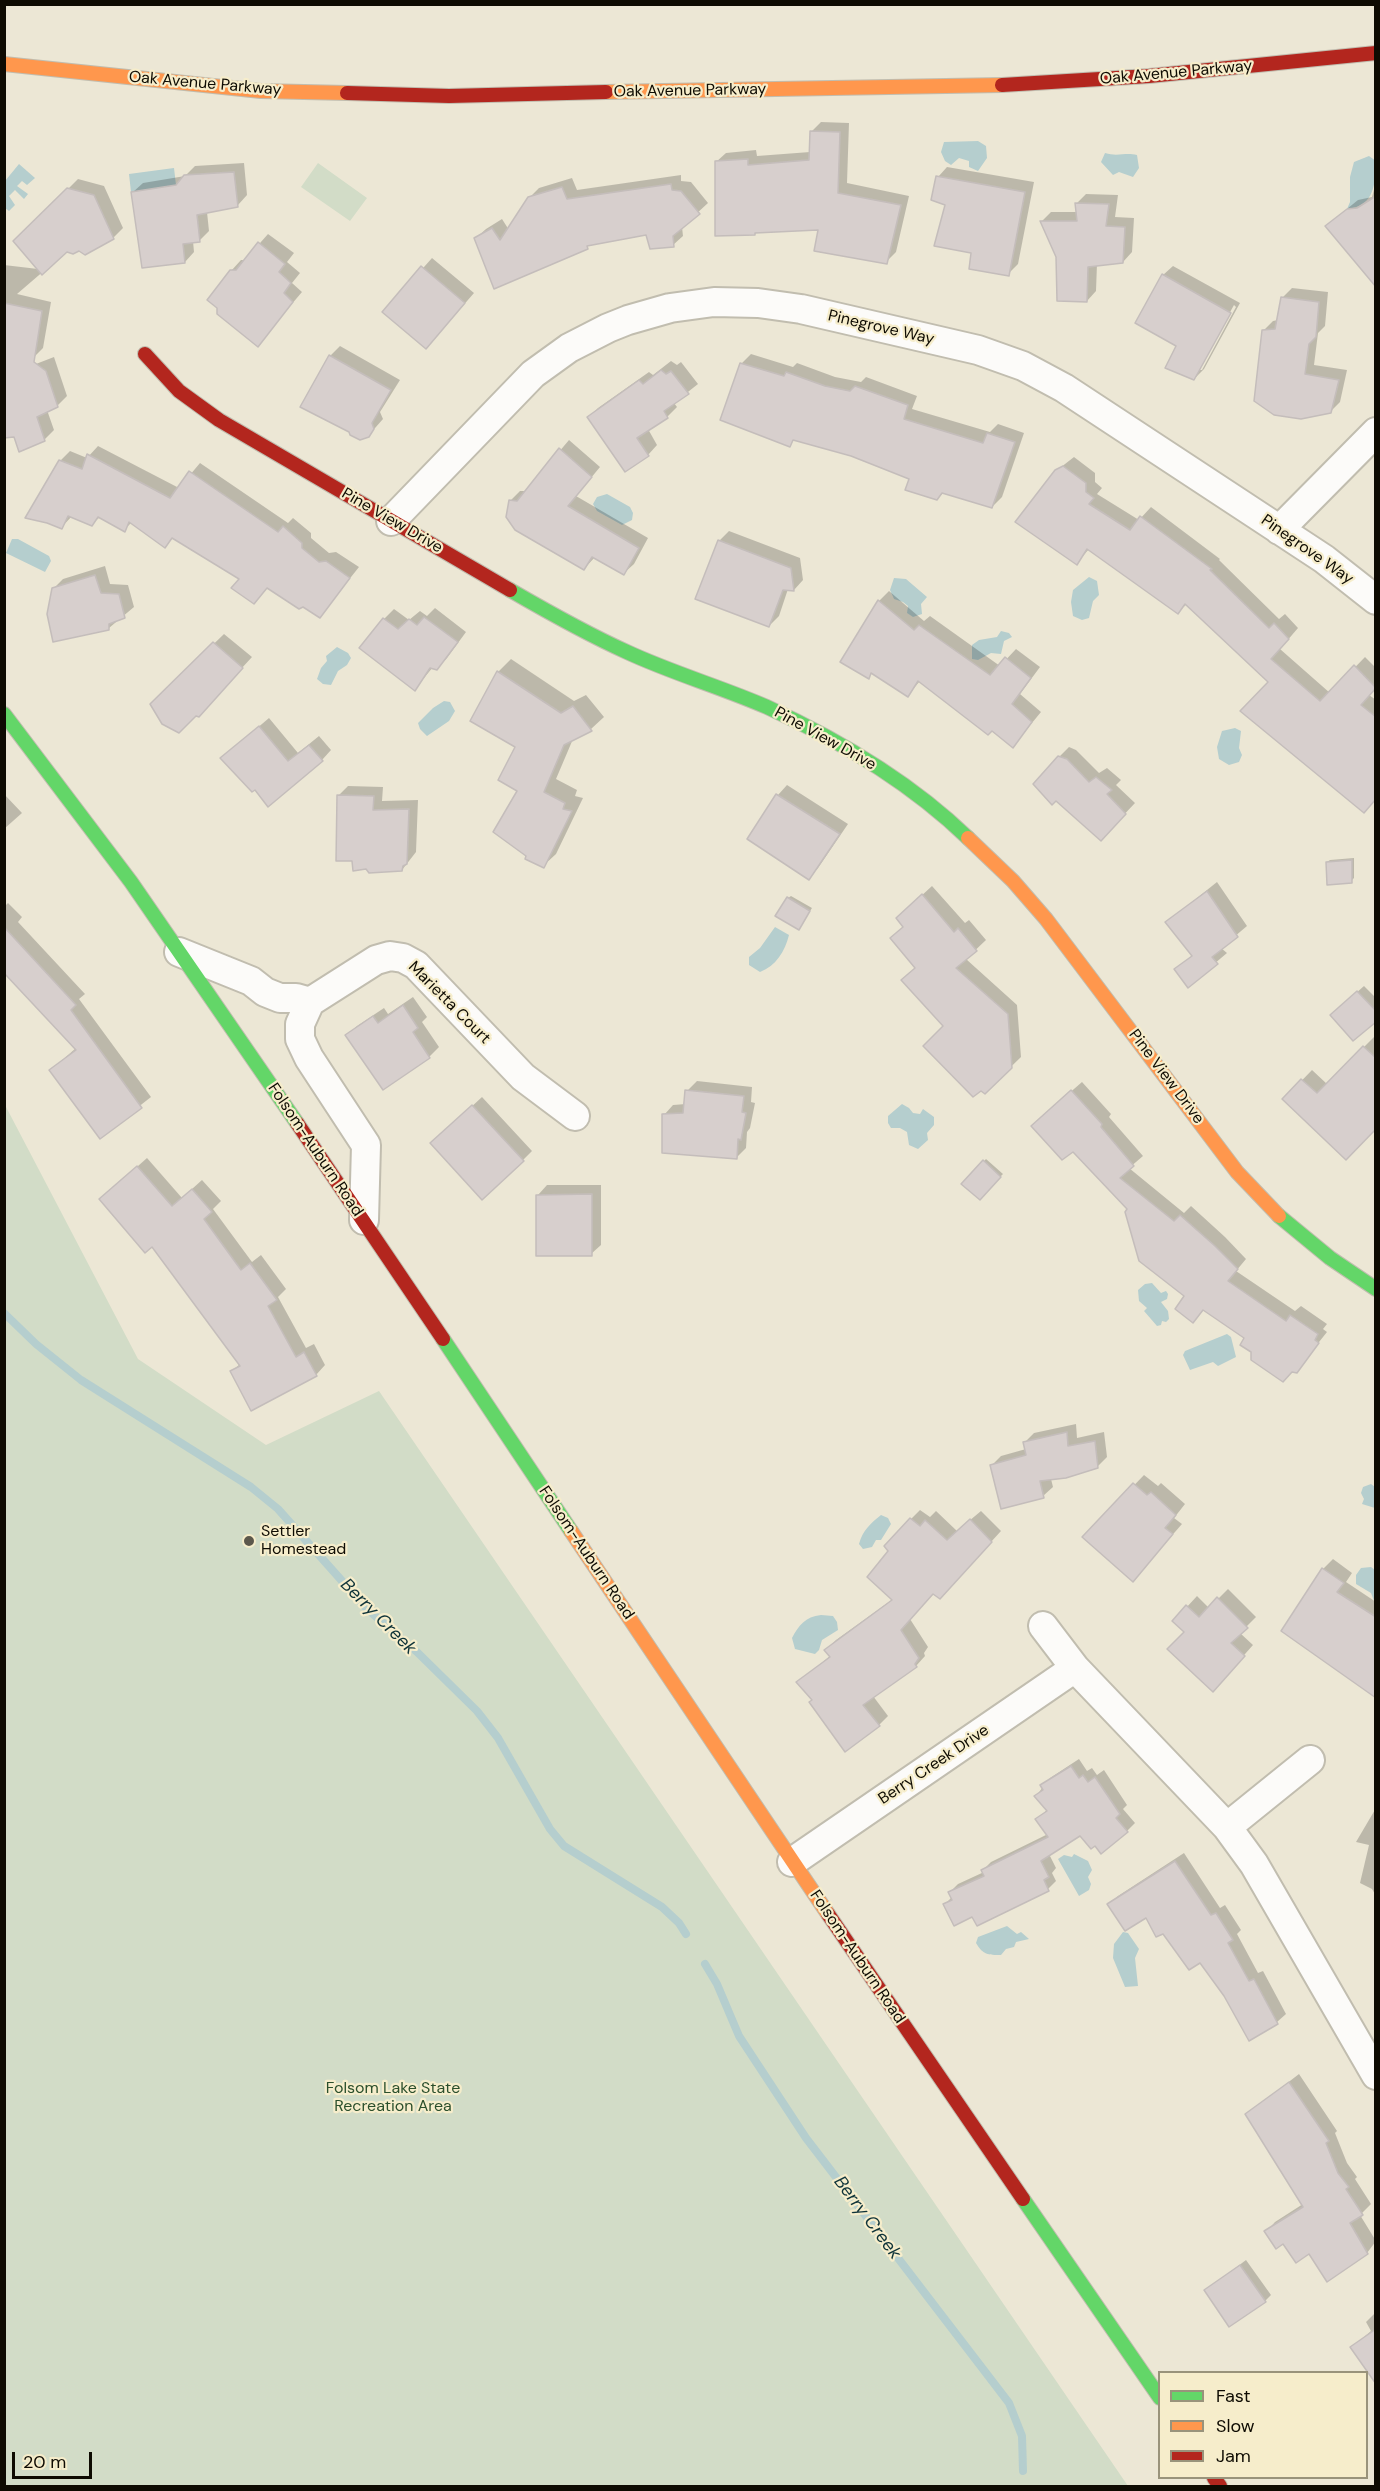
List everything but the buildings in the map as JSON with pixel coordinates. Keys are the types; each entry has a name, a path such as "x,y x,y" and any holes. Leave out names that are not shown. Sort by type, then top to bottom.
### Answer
{"main road":[{"name":"Oak Avenue Parkway","path":"4,64 261,91 448,96 636,90 1016,85 1149,76 1376,52"},
{"name":"Pine View Drive","path":"145,354 179,391 198,406 577,628 628,653 766,707 834,740 898,781 950,821 1013,881 1046,919 1237,1172 1272,1210 1330,1258 1376,1289"},
{"name":"Folsom-Auburn Road","path":"4,714 131,882 364,1220 792,1862 1158,2395"}],"street":[{"name":"Pinegrove Way","path":"391,521 517,388 568,348 628,320 670,308 714,302 758,303 801,309 978,350 1023,366 1064,388 1324,559 1376,600"},
{"path":"1279,530 1376,432"},
{"path":"179,952 252,981 265,992 280,998 296,998 310,1002 300,1024 300,1039 309,1058 366,1145 364,1220"},
{"name":"Marietta Court","path":"310,1002 376,960 390,956 403,958 416,966 523,1077 575,1116"},
{"path":"1043,1626 1076,1668 1227,1827 1254,1864 1376,2075"},
{"name":"Berry Creek Drive","path":"792,1862 1076,1668"},
{"path":"1227,1827 1310,1760"}],"green space":[{"path":"318,163 367,198 350,221 301,187"},
{"name":"Folsom Lake State Recreation Area","path":"5,1105 138,1359 266,1445 379,1391 1128,2486 5,2486"}],"water":[{"path":"978,141 986,146 987,158 978,171 969,167 969,161 959,158 951,165 945,161 941,152 944,142"},
{"path":"1105,153 1137,155 1139,168 1133,177 1119,172 1113,175 1101,162"},
{"path":"1369,156 1376,161 1372,192 1363,203 1347,209 1350,202 1350,177 1354,162"},
{"path":"19,164 35,178 27,185 22,181 17,186 28,194 24,199 15,190 9,196 15,205 9,211 5,208 5,181"},
{"path":"174,168 176,185 131,192 129,174"},
{"path":"607,494 630,507 633,513 632,520 622,525 597,511 593,504 597,497"},
{"path":"12,539 18,539 49,556 51,561 45,572 6,553"},
{"path":"1089,577 1097,581 1099,595 1093,601 1089,618 1082,620 1073,616 1071,602 1073,590"},
{"path":"894,578 906,579 927,597 921,604 922,614 913,617 907,613 908,606 894,599 890,590"},
{"path":"1001,631 1009,633 1012,637 1004,641 1001,654 991,653 978,660 972,659 972,645 979,640 997,637"},
{"path":"337,647 348,653 351,658 347,665 338,671 331,685 323,684 317,679 321,668 327,661 326,656"},
{"path":"444,701 450,702 455,711 449,721 427,736 418,723"},
{"path":"1235,728 1241,731 1239,748 1242,755 1239,762 1229,765 1219,759 1217,747 1222,731"},
{"path":"775,927 789,935 787,941 775,962 760,972 749,965 749,957 760,948"},
{"path":"902,1104 913,1113 920,1114 923,1109 934,1117 934,1125 927,1133 928,1140 918,1149 909,1145 907,1132 900,1128 891,1128 888,1123 888,1116"},
{"path":"1152,1283 1161,1293 1166,1291 1168,1294 1167,1299 1161,1302 1168,1311 1169,1319 1157,1326 1144,1311 1147,1308 1139,1301 1138,1290 1145,1284"},
{"path":"1227,1334 1231,1337 1236,1357 1218,1366 1213,1362 1190,1370 1183,1355 1185,1351"},
{"path":"1371,1484 1375,1487 1375,1508 1362,1504 1363,1487"},
{"path":"881,1515 888,1518 891,1524 881,1540 876,1540 872,1547 863,1549 859,1544 863,1535 870,1524"},
{"path":"1371,1567 1375,1570 1375,1603 1371,1593 1356,1584 1356,1575 1361,1568"},
{"path":"821,1615 833,1616 838,1630 822,1640 815,1654 795,1649 792,1638 800,1626 807,1620"},
{"path":"1074,1854 1088,1861 1092,1870 1088,1877 1091,1884 1089,1890 1079,1896 1058,1859 1064,1855 1072,1857"},
{"path":"1007,1926 1017,1934 1021,1932 1029,1939 1016,1942 1014,1947 1006,1949 1001,1955 986,1954 981,1950 976,1943 978,1937"},
{"path":"1123,1932 1128,1933 1139,1949 1135,1958 1138,1986 1125,1987 1113,1958 1114,1944"}],"waterway":[{"name":"Berry Creek","path":"4,1313 36,1344 81,1380 251,1487 278,1509 367,1609 417,1652 477,1711 498,1738 550,1829 564,1846 662,1907 679,1923 686,1934"},
{"name":"Berry Creek","path":"705,1964 717,1984 739,2036 806,2138 1009,2403 1022,2436 1023,2471"}],"traffic: fast":[{"path":"510,590 597,638 661,667 767,707 847,748 923,799 968,838"},
{"path":"4,714 131,882 297,1123"},
{"path":"1279,1216 1330,1258 1376,1289"},
{"path":"443,1339 571,1531"},
{"path":"1023,2199 1158,2395"}],"traffic: slow":[{"path":"4,64 261,91 347,93"},
{"path":"606,92 1002,85"},
{"path":"968,838 1013,881 1046,919 1237,1172 1279,1216"},
{"path":"571,1531 828,1914"}],"traffic: jam":[{"path":"1002,85 1149,76 1376,53"},
{"path":"347,93 449,96 606,92"},
{"path":"145,354 179,391 219,420 510,590"},
{"path":"297,1123 443,1339"},
{"path":"828,1914 1023,2199"},
{"path":"1215,2479 1220,2486"}],"place":[{"name":"Settler Homestead","path":"249,1541"}]}
